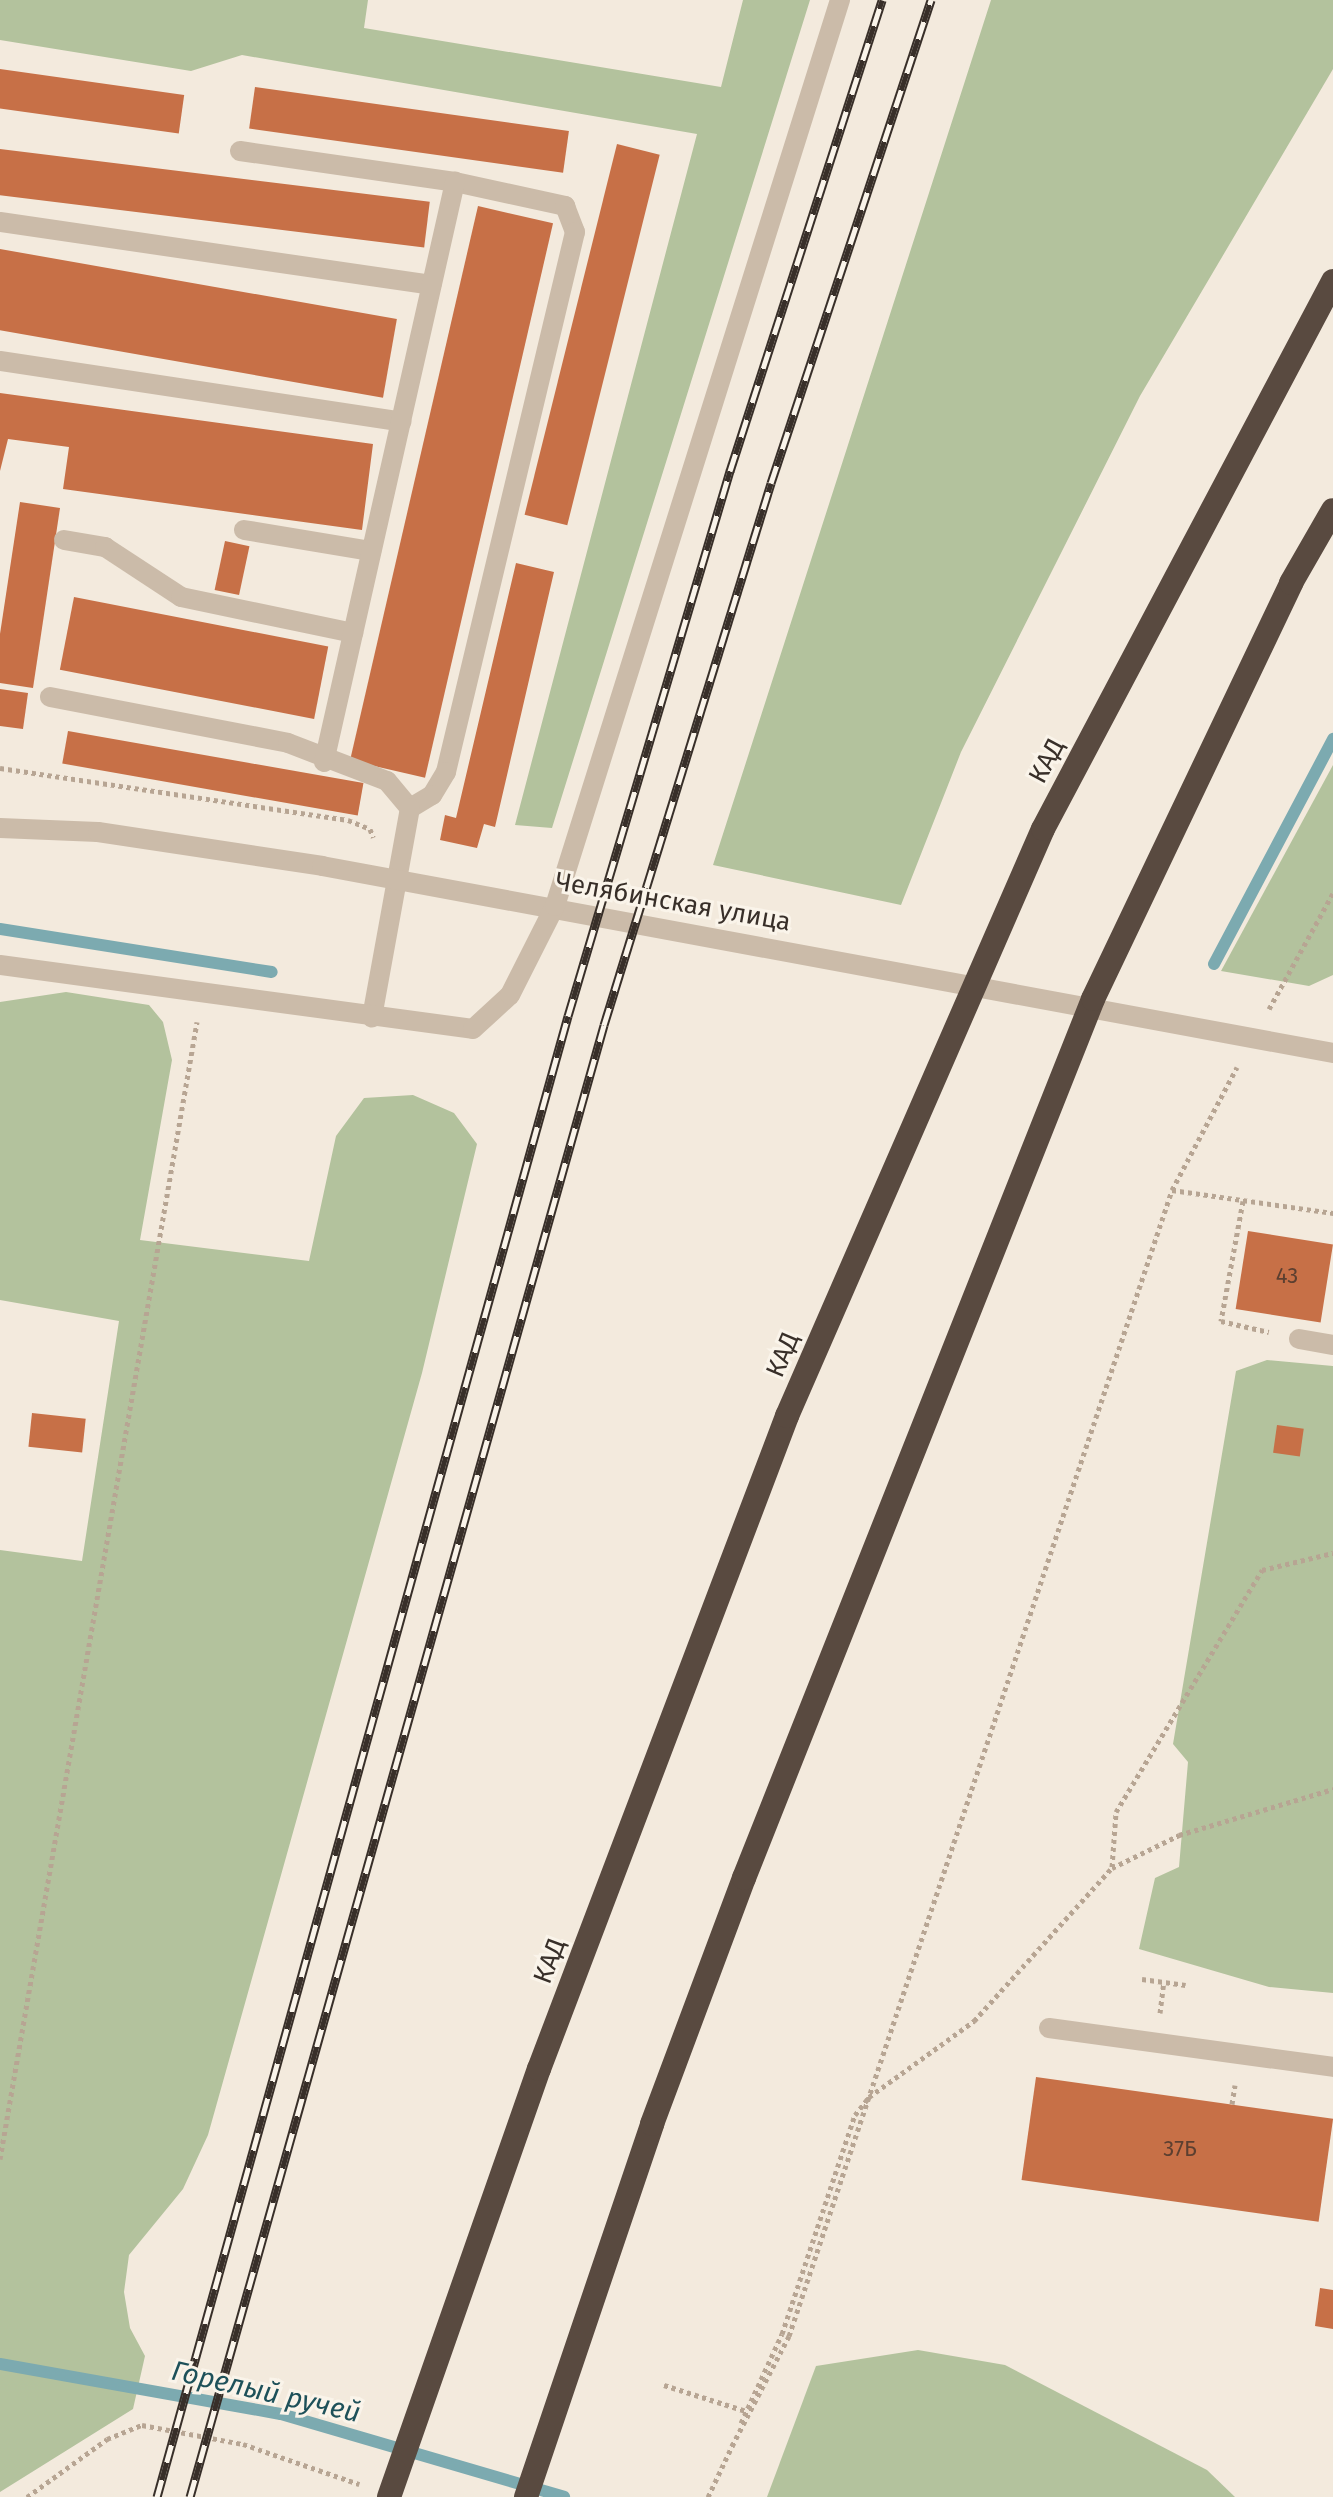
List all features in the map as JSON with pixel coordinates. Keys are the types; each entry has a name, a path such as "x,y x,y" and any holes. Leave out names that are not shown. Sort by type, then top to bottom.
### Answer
{"highway":[{"name":"КАД","path":"379,2492 440,2345 787,1416 1043,829 1333,281"},
{"path":"526,2497 629,2197 744,1878 1093,999 1291,583 1333,510"}],"street":[{"path":"0,965 372,1018 473,1029 510,995 555,906 840,0"},
{"path":"240,151 455,182 565,206 575,232 446,772 432,795 410,808 393,877 372,1018"},
{"path":"324,762 455,182"},
{"path":"0,222 431,285"},
{"path":"0,361 401,422"},
{"path":"244,530 371,551"},
{"path":"64,540 105,547 181,597 353,633"},
{"path":"50,697 288,743 324,762 387,781 410,808"},
{"name":"Челябинская улица","path":"0,828 98,832 359,872 1323,1051"},
{"path":"393,877 555,906"},
{"path":"1299,1339 1333,1345"},
{"path":"1049,2028 1333,2067"}],"path":[{"path":"0,768 348,820 370,829 393,877"},
{"path":"0,2159 202,994"},
{"path":"732,2446 789,2336 1172,1190 1333,1213"},
{"path":"1243,1201 1221,1321 1299,1339"},
{"path":"1112,1868 1116,1812 1262,1570 1333,1553"},
{"path":"708,2497 782,2334 855,2115 869,2097 974,2021 1112,1868 1179,1835 1333,1789"},
{"path":"1142,1979 1186,1985"},
{"path":"1160,2011 1164,1982"},
{"path":"664,2385 746,2411"},
{"path":"27,2497 107,2439 142,2425 243,2444 379,2492"}],"green space":[{"path":"0,0 368,0 364,28 721,87 743,0 810,0 552,828 515,825 697,134 242,55 191,71 0,40"},
{"path":"991,0 1333,0 1333,69 1140,396 961,752 901,905 713,865"},
{"path":"1333,765 1333,975 1309,986 1221,971"},
{"path":"66,992 149,1005 163,1022 172,1060 140,1240 309,1261 336,1136 364,1098 413,1095 454,1113 477,1144 422,1373 208,2135 183,2189 129,2255 124,2292 130,2328 145,2356 133,2409 0,2492 0,1550 82,1561 119,1321 0,1300 0,1002"},
{"path":"1267,1360 1333,1366 1333,1993 1269,1987 1139,1949 1155,1878 1179,1867 1188,1762 1173,1744 1236,1371"},
{"path":"918,2350 1005,2365 1207,2470 1235,2497 767,2497 816,2366"}],"building":[{"path":"0,69 184,95 179,134 0,108"},
{"path":"255,87 569,131 563,173 249,129"},
{"path":"617,144 660,155 567,525 525,515"},
{"path":"0,149 430,202 424,247 0,195"},
{"path":"478,206 553,223 425,778 350,760"},
{"path":"0,249 397,319 383,398 0,330"},
{"path":"0,393 373,444 362,530 63,489 69,447 8,439 0,471"},
{"path":"20,502 60,508 33,688 0,683 0,634"},
{"path":"225,541 249,546 239,595 215,590"},
{"path":"516,563 554,572 495,827 484,824 477,848 440,840 445,815 456,818"},
{"path":"74,597 328,646 314,719 60,670"},
{"path":"0,689 28,693 23,729 0,726"},
{"path":"68,731 363,783 358,816 62,763"},
{"path":"1248,1231 1333,1244 1321,1322 1236,1309"},
{"path":"32,1413 86,1419 82,1452 28,1447"},
{"path":"1277,1425 1304,1429 1300,1456 1273,1453"},
{"path":"1036,2077 1333,2119 1319,2222 1022,2180"},
{"path":"1320,2288 1333,2290 1333,2329 1315,2326"}],"waterway":[{"path":"1214,964 1333,739"},
{"path":"0,929 272,972"},
{"name":"Горелый ручей","path":"0,2364 281,2414 564,2497"}],"railway":[{"path":"157,2497 568,1016 730,471 882,0"},
{"path":"190,2497 604,1025 771,483 931,0"}]}
